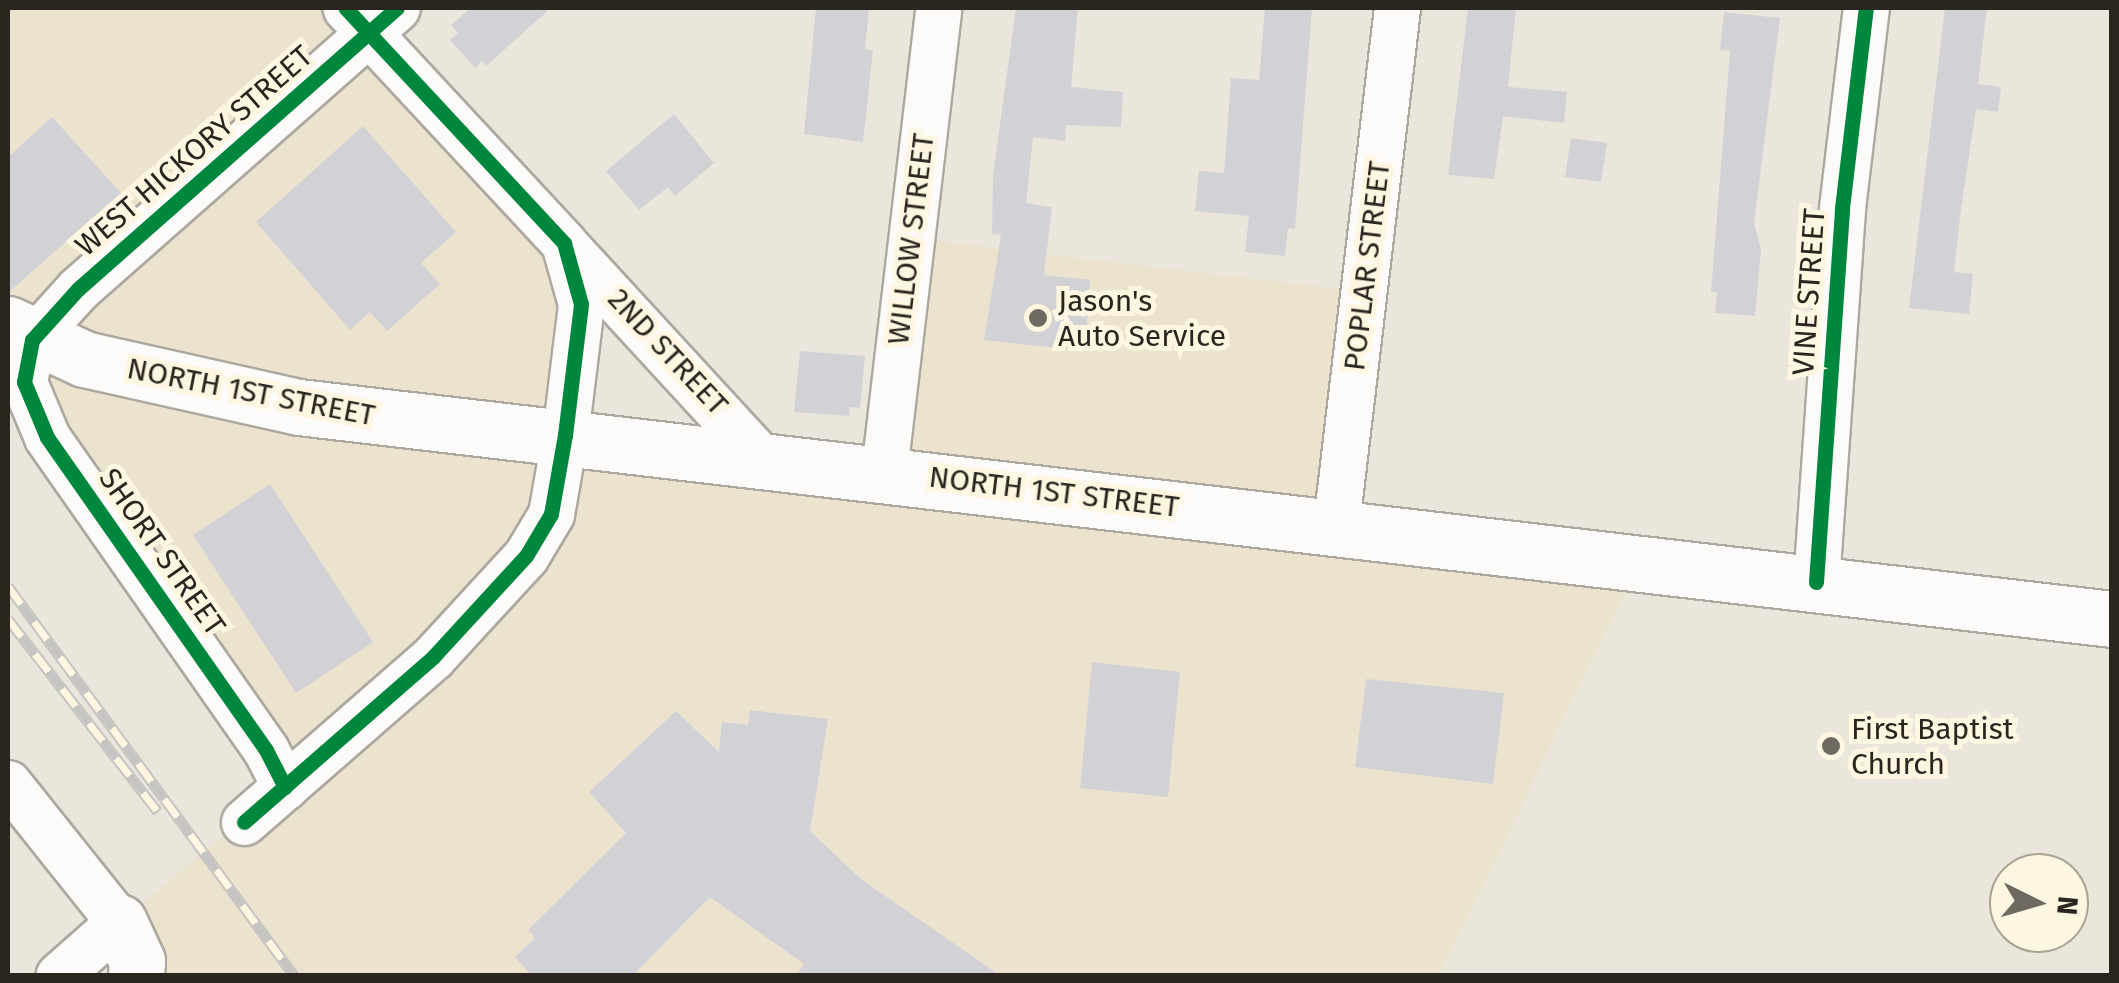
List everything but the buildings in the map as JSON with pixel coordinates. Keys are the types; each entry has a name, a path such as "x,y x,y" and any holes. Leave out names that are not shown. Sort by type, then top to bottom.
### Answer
{"main road":[{"name":"NORTH 1ST STREET","path":"20,332 175,382 300,407 565,435 768,464 884,471 2112,619"},
{"path":"118,922 137,961 136,976"}],"street":[{"name":"WILLOW STREET","path":"884,471 938,8"},
{"name":"POPLAR STREET","path":"1336,524 1397,8"},
{"name":"VINE STREET","path":"1816,582 1842,208 1866,8"},
{"name":"2ND STREET","path":"371,16 564,243 768,464"},
{"name":"WEST HICKORY STREET","path":"20,332 78,289 371,16"},
{"path":"244,822 432,657 526,556 551,514 581,304 564,243"},
{"name":"SHORT STREET","path":"20,332 24,382 46,437 266,750 285,787"},
{"path":"8,783 118,922 58,976"}],"shaded area":[{"path":"8,8 399,8 371,33 564,243 565,434 884,471 911,238 1364,292 1336,524 1640,561 1440,975 136,975 119,922 285,786 117,534 8,325"}],"railway":[{"path":"8,586 294,976"},
{"path":"8,619 158,812"}],"cycle path":[{"path":"244,822 433,657 526,556 551,514 565,435 581,304 564,243 346,8"},
{"path":"285,787 266,750 47,437 24,382 32,340 78,289 397,8"},
{"path":"1816,582 1842,208 1866,8"}],"place":[{"name":"Jason's Auto Service","path":"1038,318"},
{"name":"First Baptist Church","path":"1831,746"}]}
